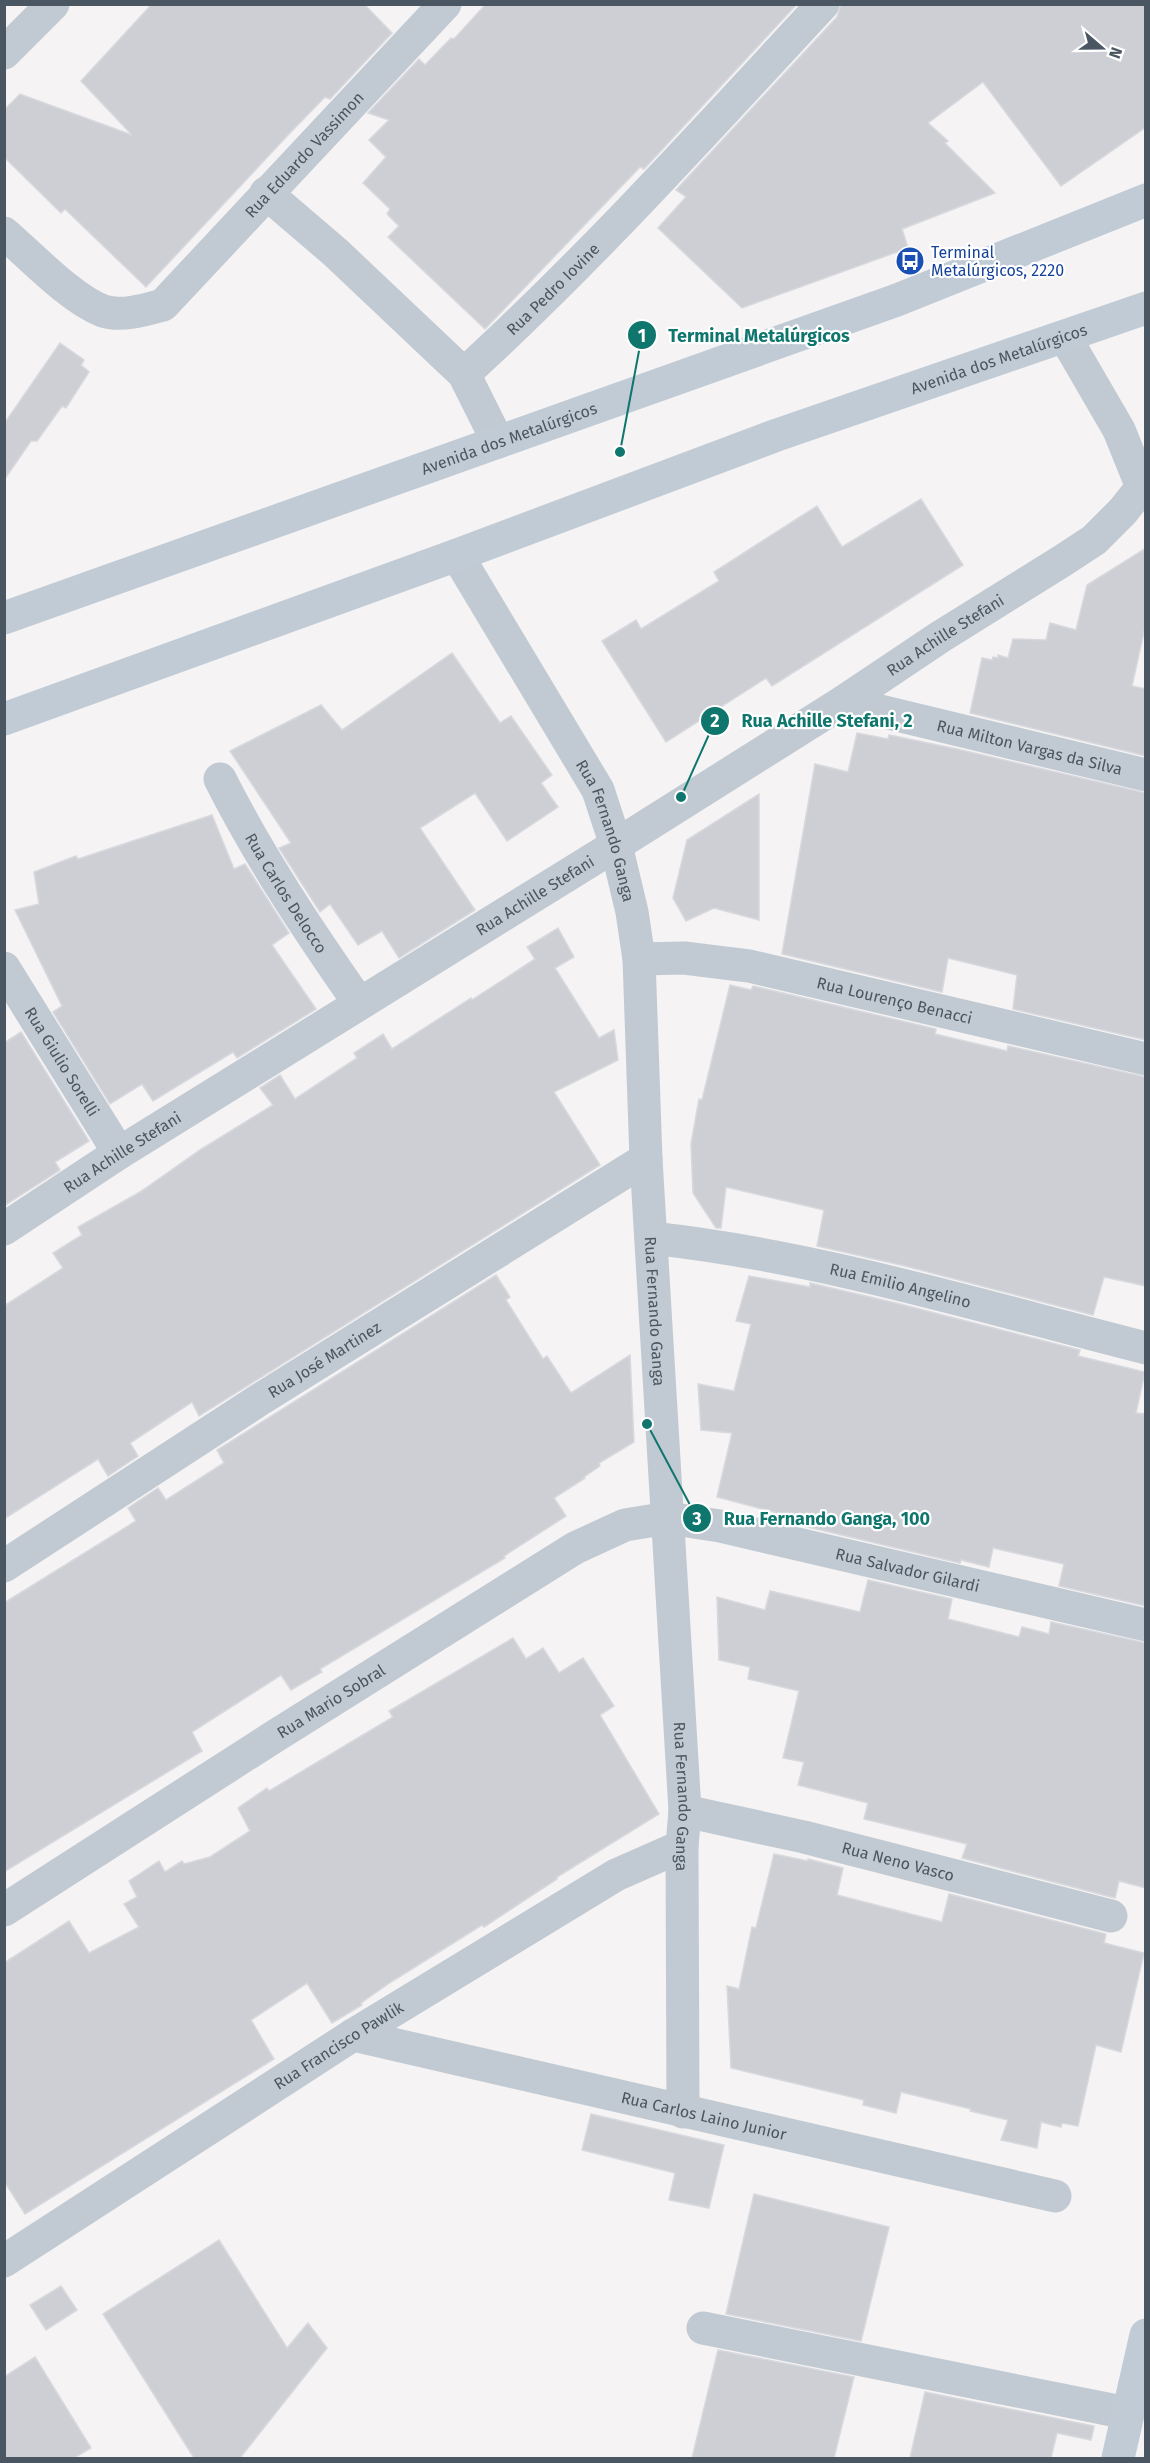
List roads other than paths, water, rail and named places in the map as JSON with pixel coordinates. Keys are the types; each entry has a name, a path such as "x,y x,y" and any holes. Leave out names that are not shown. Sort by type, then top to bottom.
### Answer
{"street":[{"path":"4,53 53,4"},
{"name":"Rua Eduardo Vassimon","path":"4,233 81,300 105,312 141,311 163,304 445,4"},
{"name":"Rua Pedro Iovine","path":"464,374 661,179 823,4"},
{"path":"266,193 335,252 464,374 498,442"},
{"name":"Avenida dos Metalúrgicos","path":"4,618 897,300 1146,200"},
{"name":"Avenida dos Metalúrgicos","path":"4,719 457,555 777,435 1146,308"},
{"path":"1065,337 1119,430 1144,487"},
{"name":"Rua Achille Stefani","path":"4,1228 119,1153 843,702 940,637 1094,540 1144,487"},
{"name":"Rua Fernando Ganga","path":"457,555 598,790 616,845 632,912 639,959 645,1159 669,1518 685,1810 682,1846 684,2112"},
{"name":"Rua Milton Vargas da Silva","path":"843,702 1146,775"},
{"name":"Rua Carlos Delocco","path":"219,779 261,855 304,925 359,1003"},
{"name":"Rua Lourenço Benacci","path":"639,959 684,958 749,966 1146,1059"},
{"name":"Rua Giulio Sorelli","path":"4,968 119,1153"},
{"name":"Rua José Martinez","path":"4,1566 260,1400 645,1159"},
{"name":"Rua Emilio Angelino","path":"651,1239 716,1245 795,1261 1146,1348"},
{"name":"Rua Salvador Gilardi","path":"669,1518 720,1526 1146,1625"},
{"name":"Rua Mario Sobral","path":"4,1910 575,1548 625,1525 669,1518"},
{"name":"Rua Neno Vasco","path":"685,1810 804,1837 1111,1916"},
{"name":"Rua Francisco Pawlik","path":"4,2261 353,2035 616,1875 682,1846"},
{"name":"Rua Carlos Laino Junior","path":"353,2035 1055,2196"},
{"path":"703,2328 1127,2413"},
{"path":"1118,2458 1146,2335"}],"place":[{"name":"Terminal Metalúrgicos, 2220","path":"910,261"},
{"name":"Terminal Metalúrgicos","path":"620,452"},
{"name":"Rua Achille Stefani, 2","path":"681,797"},
{"name":"Rua Fernando Ganga, 100","path":"647,1424"}]}
